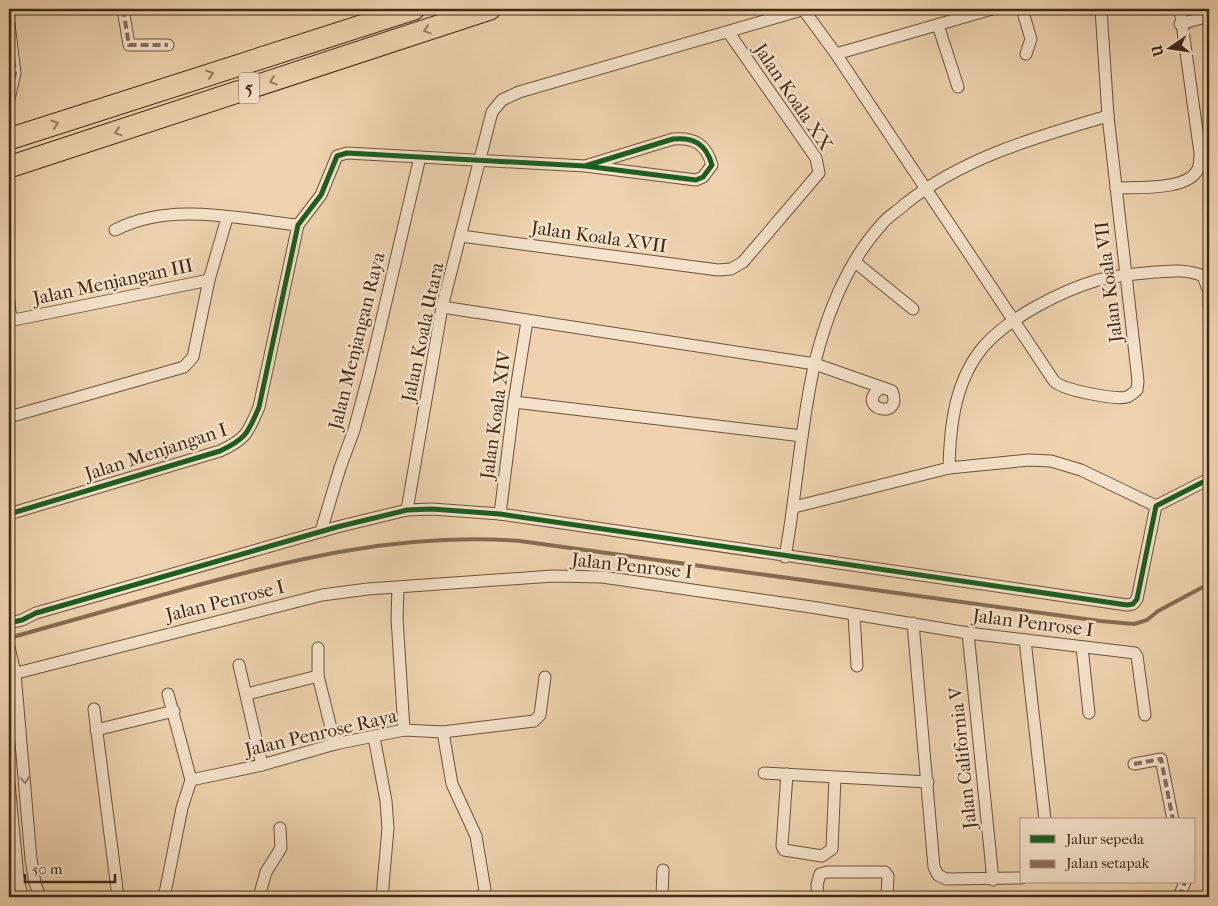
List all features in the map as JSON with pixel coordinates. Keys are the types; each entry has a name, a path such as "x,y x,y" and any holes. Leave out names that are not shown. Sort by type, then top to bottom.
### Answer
{"highway":[{"name":"5","path":"9,139 414,9"},
{"name":"5","path":"9,167 490,9"}],"street":[{"path":"123,9 129,45 168,45"},
{"name":"Jalan Koala VII","path":"804,9 1058,386 1117,398 1128,397 1137,390 1138,381 1108,116 1101,9"},
{"name":"Jalan Koala Utara","path":"407,510 442,307 492,112 502,100 519,92 729,33 804,9"},
{"path":"836,54 992,9"},
{"path":"1022,9 1031,39 1026,54"},
{"path":"1116,188 1177,184 1190,180 1198,168 1200,153 1180,24 1180,9"},
{"path":"1180,24 1209,16"},
{"path":"9,24 15,73 9,99"},
{"path":"938,25 958,87"},
{"name":"Jalan Koala XX","path":"729,33 816,158 819,173 750,256 731,269"},
{"path":"785,557 794,507 802,436 815,364 827,323 855,262 882,223 925,188 1016,143 1108,116"},
{"path":"115,230 130,224 194,213 298,225 321,195 337,156 347,153 478,162 585,166 696,180 703,177 712,165 708,152 700,144 687,138 673,139 585,166"},
{"name":"Jalan Menjangan Raya","path":"321,531 340,468 354,430 369,374 420,157"},
{"path":"9,417 184,367 193,356 209,280 227,218"},
{"name":"Jalan Menjangan I","path":"9,514 220,451 239,442 249,430 259,407 298,225"},
{"name":"Jalan Koala XVII","path":"461,236 718,270 731,269"},
{"path":"855,262 913,308"},
{"path":"949,468 950,432 955,401 964,379 984,346 1014,320 1075,289 1098,280 1125,274 1192,271 1203,276 1209,292 1209,306"},
{"name":"Jalan Menjangan III","path":"9,302 10,313 14,320 209,280"},
{"path":"442,307 815,364 879,388"},
{"name":"Jalan Koala XIV","path":"500,514 514,402 527,321"},
{"path":"514,402 802,436"},
{"path":"794,507 949,468 1030,460 1051,461 1081,470 1156,506"},
{"path":"1156,506 1209,479"},
{"path":"9,617 36,613 321,531 407,510 441,509 500,514 1127,606 1133,604 1137,599 1156,506"},
{"name":"Jalan Penrose I","path":"12,670 313,597 368,589 553,576 602,577 968,632 1134,653 1137,656 1145,715"},
{"path":"398,588 397,618 404,730"},
{"path":"9,623 22,620 36,613"},
{"path":"854,615 857,666"},
{"path":"913,623 934,867 938,875 946,879 993,880 1020,878"},
{"name":"Jalan California V","path":"968,632 993,880"},
{"path":"1025,640 1044,818"},
{"path":"9,647 32,859 35,883 40,897"},
{"path":"1082,647 1089,713"},
{"path":"318,648 318,676 335,744"},
{"path":"238,665 247,694 262,764"},
{"path":"247,694 318,676"},
{"name":"Jalan Penrose Raya","path":"191,780 262,764 335,744 404,730 443,732 534,721 540,715 545,677"},
{"path":"162,897 165,893 182,808 191,780 168,694"},
{"path":"94,709 118,897"},
{"path":"96,730 174,711"},
{"path":"443,732 452,784 476,836 485,890 482,897"},
{"path":"374,737 386,801 388,828 382,897"},
{"path":"1134,764 1161,759 1172,818"},
{"path":"764,773 928,782"},
{"path":"787,774 782,846 784,850 822,856 832,849 835,778"},
{"path":"9,784 18,878 22,897"},
{"path":"260,897 266,872 281,848 280,828"},
{"path":"663,870 663,897"},
{"path":"818,897 817,885 820,874 885,872 888,876 887,897"},
{"path":"1179,897 1184,884"}],"waterway":[{"path":"9,638 180,590 306,558 348,550 433,540 520,541 1100,621 1134,624 1147,620 1158,611 1203,587 1209,587"}],"marked path":[{"path":"123,9 129,45 168,45"},
{"path":"9,24 15,73 9,99"},
{"path":"1134,764 1161,759 1173,818"},
{"path":"1179,897 1184,884"}],"cycle path":[{"path":"9,514 220,451 241,439 249,429 259,407 298,225 321,195 337,156 347,153 585,166 696,180 703,177 712,165 703,147 698,143 687,139 673,139 585,166"},
{"path":"9,623 22,620 36,613 337,527 407,510 432,509 500,514 1127,605 1133,604 1137,599 1156,506 1209,479"}]}
